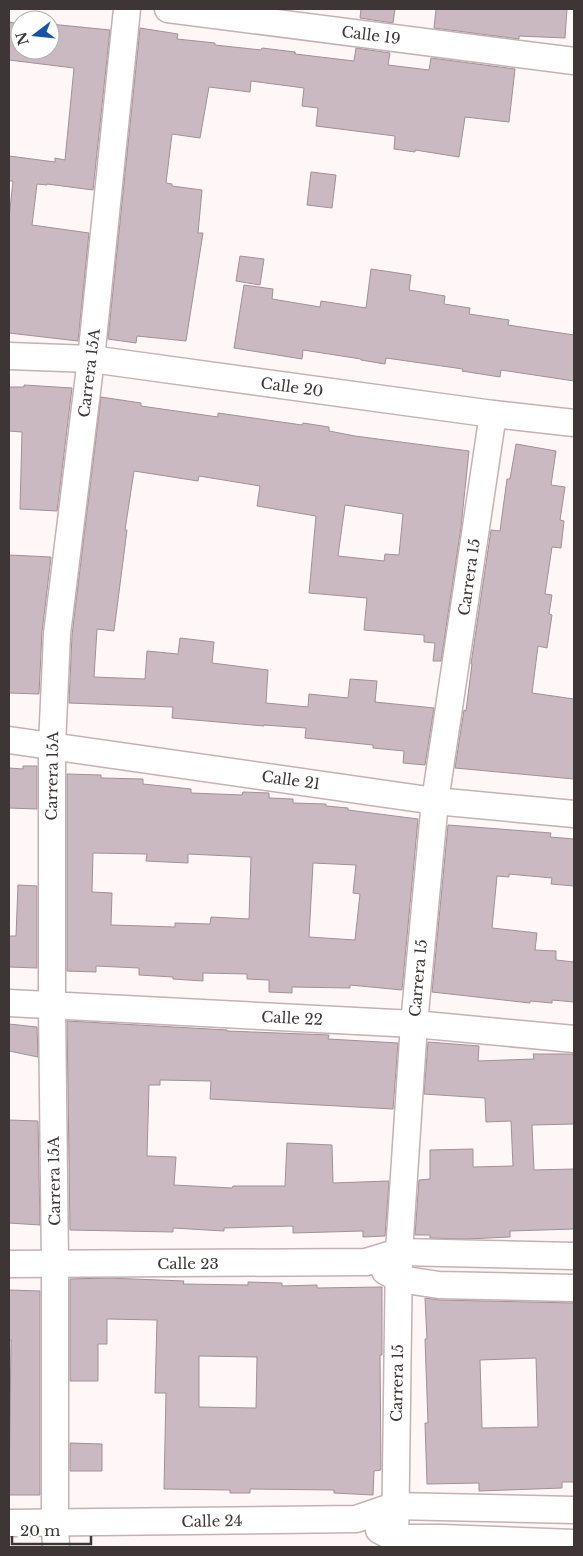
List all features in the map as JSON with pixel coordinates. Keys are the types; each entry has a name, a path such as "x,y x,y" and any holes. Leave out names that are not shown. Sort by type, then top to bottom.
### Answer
{"street":[{"name":"Carrera 15A","path":"55,1535 52,746 57,634 91,359 127,9"},
{"name":"Calle 19","path":"173,9 574,61"},
{"name":"Calle 20","path":"9,356 91,359 493,414 574,423"},
{"name":"Carrera 15","path":"395,1543 394,1506 399,1252 414,1024 435,801 493,414"},
{"name":"Calle 21","path":"9,740 435,801 574,814"},
{"name":"Calle 22","path":"9,1003 414,1024 574,1039"},
{"name":"Calle 23","path":"9,1264 366,1262 399,1252 574,1256"},
{"name":"Calle 23","path":"366,1262 399,1279 439,1285 574,1288"},
{"name":"Calle 24","path":"9,1523 55,1535 356,1519 394,1506 574,1510"},
{"name":"Calle 24","path":"356,1519 395,1543 442,1538 574,1543"}],"building":[{"path":"361,9 395,9 393,23 360,18"},
{"path":"436,9 567,9 565,38 519,36 519,39 434,28"},
{"path":"9,22 10,60 60,60 60,25 110,30 93,190 37,184 32,225 89,233 78,341 9,333 9,218 13,181 9,181 9,156 55,162 55,158 65,160 74,68 9,60"},
{"path":"140,28 178,34 177,39 215,43 215,45 261,50 262,48 354,61 356,48 390,53 388,65 429,70 431,58 515,69 509,122 465,117 459,157 415,150 415,152 394,149 395,136 316,126 318,108 302,106 304,88 251,81 250,92 209,87 200,138 172,134 166,183 172,184 172,186 202,190 198,233 203,233 186,341 137,336 136,343 108,339"},
{"path":"311,172 336,175 332,208 307,205"},
{"path":"240,256 264,259 260,285 236,281"},
{"path":"371,269 411,275 409,290 445,296 444,304 470,308 469,314 509,320 508,325 574,335 574,381 501,370 500,377 462,371 463,369 386,358 385,364 303,350 302,359 234,348 244,285 273,289 272,299 320,307 321,301 366,308"},
{"path":"24,385 72,388 57,511 20,509 22,432 9,431 9,387 24,387"},
{"path":"101,397 141,403 141,406 218,417 218,413 302,425 303,423 329,427 329,431 355,436 469,451 461,527 441,661 433,661 435,643 424,642 424,635 364,630 367,598 309,593 316,516 257,506 260,486 199,476 198,481 134,471 125,530 127,530 114,631 97,629 94,677 145,679 147,651 178,654 180,638 214,642 212,663 268,670 266,703 308,707 309,694 348,698 350,679 377,681 375,702 434,708 425,765 403,763 404,751 373,748 373,745 305,738 306,728 172,718 173,707 69,703 72,635","holes":["345,505 403,514 399,555 385,554 384,561 338,556"]},
{"path":"516,444 556,451 551,485 565,487 560,520 564,521 561,548 552,547 545,594 552,595 549,614 552,615 547,648 538,646 532,693 574,699 574,779 455,768 464,710 466,711 491,530 500,531 507,479 510,479"},
{"path":"9,555 51,557 42,632 39,694 9,693"},
{"path":"23,766 37,766 37,809 9,808 9,768 23,769"},
{"path":"67,774 101,775 101,778 143,779 143,784 191,789 191,793 242,795 243,792 269,793 269,798 293,799 293,803 326,804 326,806 348,808 348,810 418,819 402,990 350,985 350,988 292,987 292,993 269,992 269,980 247,979 247,974 203,973 203,981 139,975 139,968 96,966 96,972 67,971","holes":["93,853 147,854 146,861 188,863 188,854 251,857 249,919 211,917 210,924 175,923 175,927 111,925 112,893 92,892","313,863 356,865 353,893 360,894 355,940 309,937"]},
{"path":"448,825 551,833 550,837 574,839 574,886 551,884 552,878 509,874 509,877 497,876 492,928 537,933 535,950 556,951 556,960 574,962 574,1002 552,1000 552,1003 530,1001 530,1003 432,992"},
{"path":"18,885 37,886 37,968 9,967 9,936 16,936"},
{"path":"67,1021 329,1035 328,1039 398,1043 393,1109 210,1099 211,1081 160,1080 160,1085 149,1085 147,1156 176,1157 174,1185 232,1188 233,1186 285,1186 287,1143 332,1145 333,1183 389,1181 385,1236 363,1237 363,1231 293,1233 293,1226 224,1228 224,1231 173,1228 173,1232 70,1230"},
{"path":"9,1024 37,1027 38,1057 9,1051"},
{"path":"428,1042 479,1046 478,1061 534,1059 533,1054 574,1054 574,1124 532,1125 534,1170 574,1169 574,1229 510,1231 510,1237 466,1239 430,1238 430,1235 415,1235 419,1180 430,1179 430,1150 473,1149 473,1167 513,1166 511,1121 486,1122 485,1098 424,1094"},
{"path":"9,1120 38,1121 40,1225 9,1223"},
{"path":"108,1278 184,1281 183,1284 248,1285 248,1282 282,1283 282,1286 317,1285 317,1288 382,1287 382,1355 380,1355 381,1470 374,1471 373,1495 334,1493 334,1490 250,1489 250,1493 230,1493 230,1490 164,1489 166,1393 155,1393 157,1320 107,1319 107,1344 98,1344 98,1381 70,1381 70,1279","holes":["199,1356 257,1357 256,1408 199,1407"]},
{"path":"9,1290 40,1291 40,1495 9,1495 11,1340 9,1340"},
{"path":"425,1298 439,1300 574,1303 574,1482 562,1482 562,1488 479,1491 479,1483 427,1484 425,1423 428,1423 425,1339 427,1339","holes":["536,1358 538,1427 482,1428 480,1360"]},
{"path":"70,1443 102,1444 102,1471 70,1471"}]}
